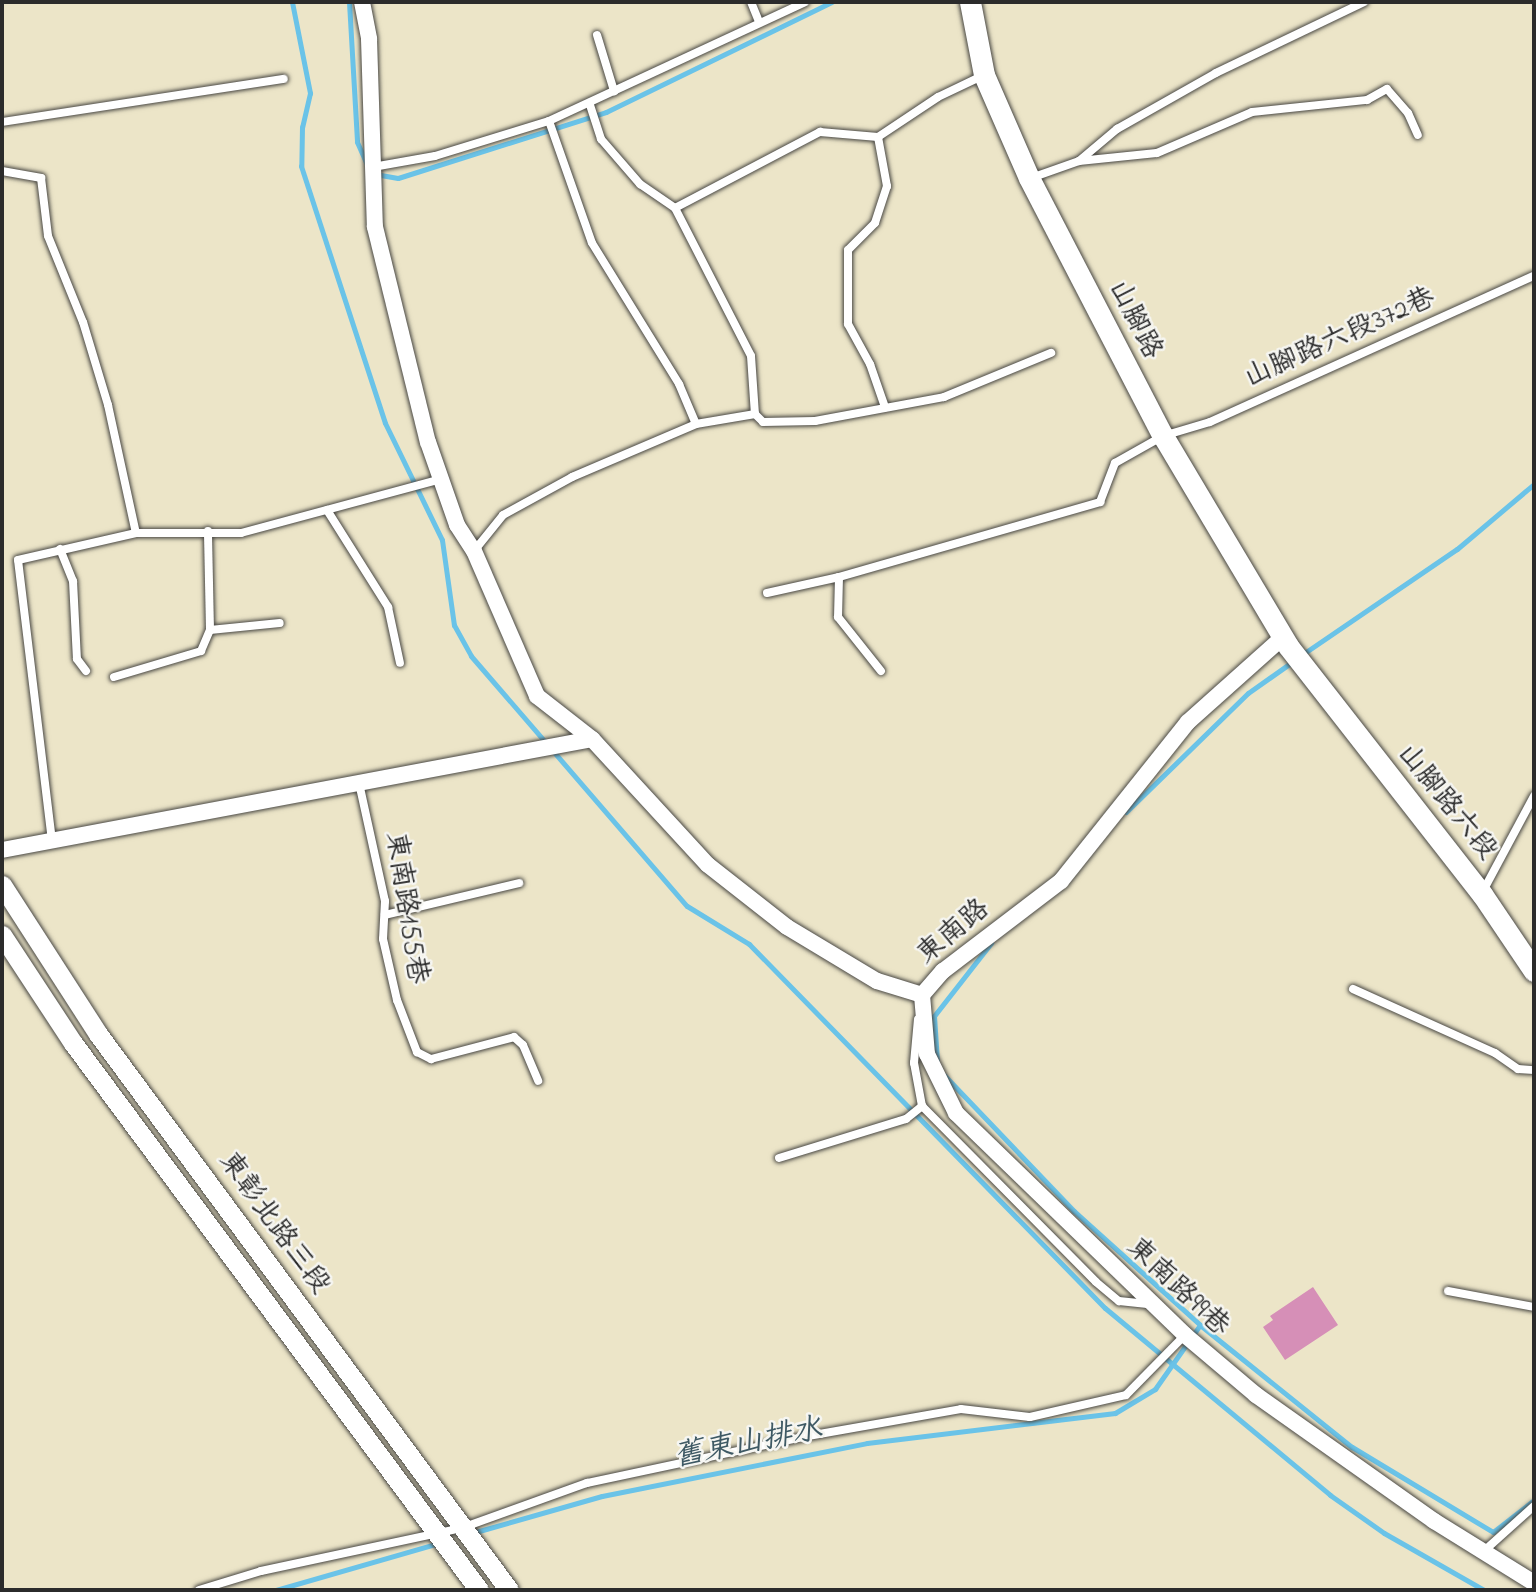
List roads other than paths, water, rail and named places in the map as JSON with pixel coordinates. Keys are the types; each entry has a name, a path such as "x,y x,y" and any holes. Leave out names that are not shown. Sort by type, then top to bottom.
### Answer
{"main road":[{"name":"山腳路","path":"970,2 984,75 1029,178 1163,436 1285,642"},
{"name":"山腳路六段","path":"1285,642 1482,894 1534,971"}],"street":[{"name":"東南路","path":"362,2 369,40 376,227 441,479 457,525 474,551 537,696 592,738 708,865 787,927 877,981 922,995 943,971 1060,881 1188,722 1285,642"},
{"path":"2,850 592,738"},
{"name":"東彰北路三段","path":"2,885 98,1034 509,1590"},
{"name":"東彰北路三段","path":"2,935 73,1042 479,1590"},
{"name":"東南路99巷","path":"922,995 927,1054 956,1113 1185,1335 1256,1395 1434,1521 1485,1550 1534,1583"}],"lane":[{"path":"751,2 759,22"},
{"path":"374,175 549,121 805,2"},
{"path":"1079,161 1117,129 1216,73 1364,2"},
{"path":"597,35 614,92"},
{"path":"675,208 820,132 878,137 938,97 984,75"},
{"path":"2,122 284,79"},
{"path":"1029,178 1079,161 1157,153 1252,112 1367,100 1387,89 1408,113 1418,135"},
{"path":"590,104 601,139 640,184 675,208 751,356 755,414 763,422 815,421 944,397 1051,354"},
{"path":"549,121 592,243 679,384 696,424"},
{"path":"878,137 887,186 875,223 848,250 848,324 870,364 885,407"},
{"path":"2,171 41,178 48,236 83,322 108,405 136,533"},
{"name":"山腳路六段372巷","path":"839,577 1100,502 1115,463 1163,436 1210,422 1534,276"},
{"path":"474,551 503,515 572,477 696,424 755,414"},
{"path":"52,840 18,560 136,533 240,533 441,479"},
{"path":"327,510 388,607 400,663"},
{"path":"114,677 201,651 211,630 208,531"},
{"path":"60,549 73,581 77,659 86,671"},
{"path":"767,593 839,577 838,617 881,671"},
{"path":"211,630 280,623"},
{"name":"東南路155巷","path":"359,783 385,915 383,939 394,988 417,1052 431,1059 514,1037 523,1045 538,1082"},
{"path":"1482,894 1534,796"},
{"path":"385,915 519,883"},
{"path":"1353,989 1495,1053 1518,1069 1534,1070"},
{"path":"922,995 914,1063 922,1107 1096,1282 1119,1301 1153,1304"},
{"path":"779,1158 906,1119 922,1107"},
{"path":"1448,1291 1534,1307"},
{"path":"199,1590 261,1571 462,1528 587,1483 808,1436 961,1409 1030,1417 1126,1395 1185,1335"},
{"path":"1485,1550 1534,1506"}],"waterway":[{"path":"292,2 310,93 302,127 301,166 385,423 442,540 454,625 471,656 687,906 749,944 1105,1308 1330,1495 1384,1533 1484,1590"},
{"path":"349,2 357,142 367,164"},
{"path":"375,174 398,178 606,112 832,2"},
{"path":"1300,656 1457,549 1534,484"},
{"path":"1126,812 1248,693 1292,662"},
{"path":"937,1061 934,1016 991,943"},
{"path":"944,1075 1074,1211 1200,1325 1352,1447 1493,1532 1534,1500"},
{"name":"舊東山排水","path":"472,1533 602,1496 867,1443 1115,1413 1155,1389 1200,1325"},
{"name":"舊東山排水","path":"276,1590 439,1543"}]}
